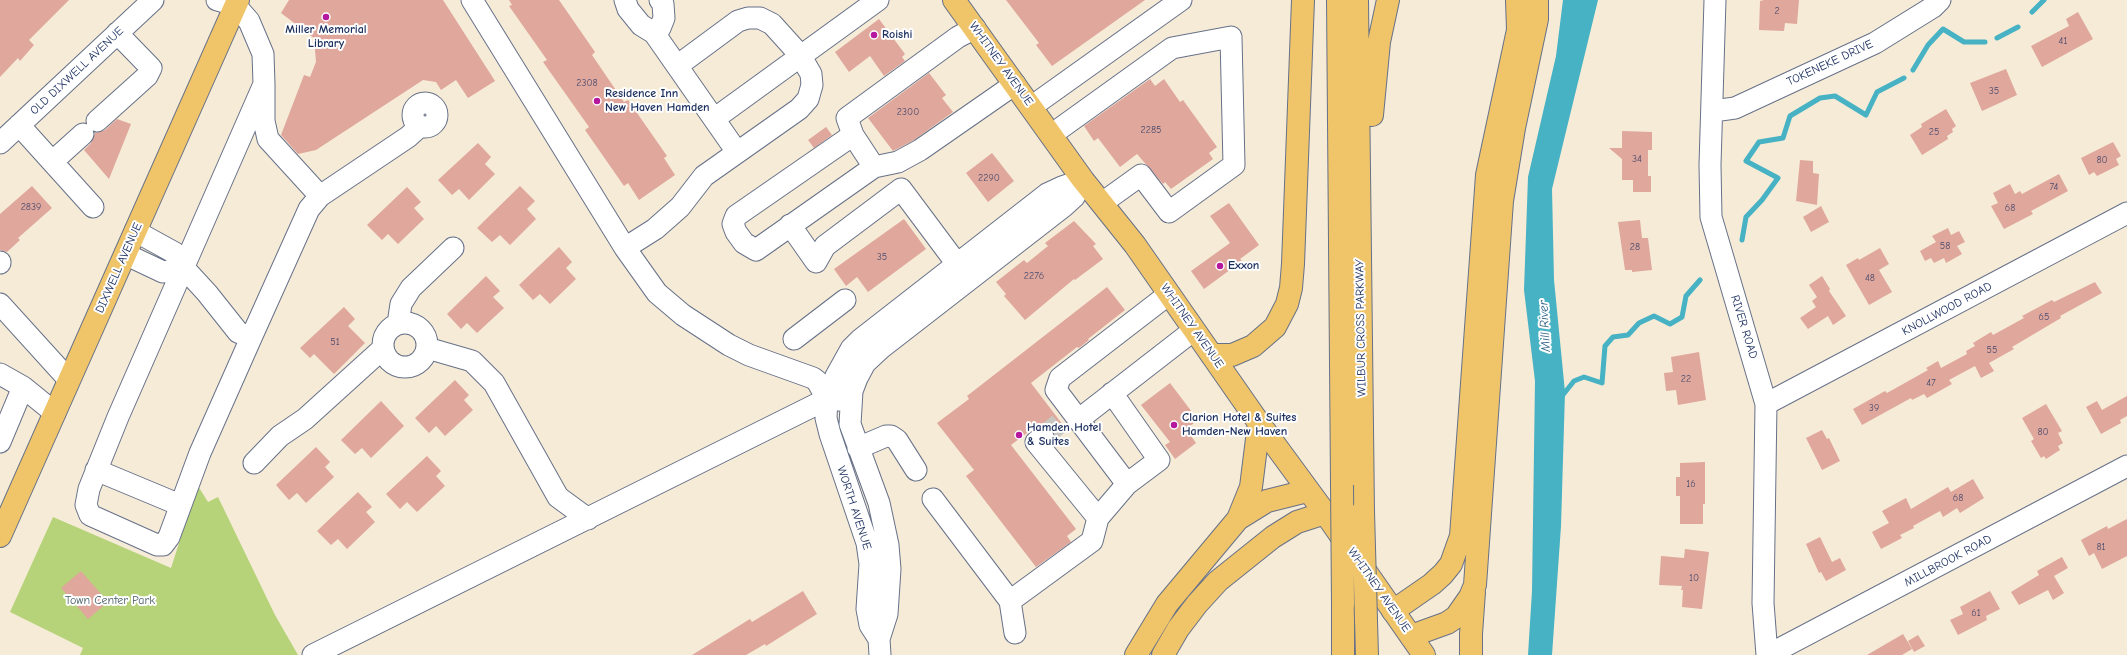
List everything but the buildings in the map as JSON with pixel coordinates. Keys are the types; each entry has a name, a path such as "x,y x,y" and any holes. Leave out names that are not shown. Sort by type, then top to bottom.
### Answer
{"main road":[{"name":"WHITNEY AVENUE","path":"954,0 1083,180 1135,245 1258,424 1325,513 1424,655"},
{"path":"1212,355 1232,354 1253,346 1274,327 1282,316 1288,299 1293,264 1302,0"},
{"name":"WILBUR CROSS PARKWAY","path":"1338,0 1343,655"},
{"name":"WILBUR CROSS PARKWAY","path":"1358,0 1363,511 1367,655"},
{"path":"1360,171 1370,134 1377,57 1384,10 1388,0"},
{"path":"1393,611 1432,584 1443,574 1454,558 1461,536 1487,175 1518,30 1519,13 1517,0"},
{"path":"1471,655 1470,634 1475,585 1502,201 1514,128 1537,19 1537,0"},
{"name":"DIXWELL AVENUE","path":"0,536 135,231 230,2"},
{"path":"1136,655 1167,604 1238,519 1251,487 1258,424"},
{"path":"1238,519 1267,501 1307,491"},
{"path":"1163,655 1188,617 1218,581 1268,541 1297,522 1325,513"},
{"path":"1411,636 1447,623 1456,617 1470,597 1475,585"}],"street":[{"name":"OLD DIXWELL AVENUE","path":"0,143 153,0"},
{"path":"472,0 625,248 657,293 683,315 729,345 749,355 813,378 817,381 827,399"},
{"path":"625,0 628,9 641,25 654,33 737,152"},
{"path":"654,33 660,28 664,18 663,4 660,0"},
{"path":"714,119 800,55 878,0"},
{"path":"1031,107 1181,0"},
{"name":"RIVER ROAD","path":"1715,0 1713,111 1710,165 1711,217 1766,404 1763,604 1767,655"},
{"name":"TOKENEKE DRIVE","path":"1713,111 1735,108 1875,43 1933,7 1940,0"},
{"path":"230,2 249,21 263,54 264,121 268,139 320,196"},
{"path":"625,248 654,229 680,207 704,176 799,109 808,99 812,85 812,74 800,55 772,24 760,18 748,18 738,21 677,66"},
{"path":"874,167 852,135 847,118 974,28"},
{"path":"53,161 147,76 151,68 118,33"},
{"path":"1051,135 1172,48 1231,37 1234,166 1169,212 1141,175 1102,204"},
{"path":"264,84 89,489 86,505 90,515 158,545 163,545 169,537 200,453 309,209 320,196 408,137 419,127"},
{"path":"852,135 736,216 733,224 736,232 744,243 756,250 874,167 898,162 920,150 1015,84"},
{"path":"19,125 93,207"},
{"name":"WORTH AVENUE","path":"879,647 870,625 867,609 870,564 867,544 826,418 827,399 836,376 851,349 885,332 1006,239 1047,194 1083,180"},
{"path":"790,226 816,262 825,246 901,189 957,264"},
{"name":"KNOLLWOOD ROAD","path":"1766,404 2127,213"},
{"path":"135,231 175,253 184,268 208,293 238,332 251,338"},
{"name":"WORTH AVENUE","path":"879,647 887,614 890,569 888,545 879,503 850,424 851,401 856,378 885,332 957,264 1006,239"},
{"path":"398,324 401,304 411,288 453,248"},
{"path":"125,254 163,272 184,268"},
{"path":"1127,484 1070,418 1056,390 1060,378 1170,294"},
{"path":"794,339 845,300"},
{"path":"0,304 69,380"},
{"path":"410,323 420,329 425,336 427,348 424,356 418,362 405,367 392,363 383,351 383,342 385,334 391,328 398,324 410,323"},
{"path":"1070,418 1112,393 1194,330"},
{"path":"427,348 472,361 494,383 558,497 588,519"},
{"path":"254,463 280,436 305,419 379,352 383,351"},
{"path":"0,374 23,387 55,413"},
{"path":"0,442 23,387"},
{"path":"1010,601 1092,541 1098,518 1127,484 1159,460 1112,393"},
{"path":"313,655 827,399 851,401"},
{"path":"858,448 886,436 891,436 897,440 916,470"},
{"path":"1043,437 1036,442 1098,518"},
{"name":"MILLBROOK ROAD","path":"1767,655 2127,466"},
{"path":"96,470 180,504"},
{"path":"933,499 1010,601 1015,632"}],"green space":[{"name":"Town Center Park","path":"198,486 208,502 218,497 275,615 298,655 80,655 83,648 10,612 53,517 171,568 188,515 187,512"}],"water":[{"name":"Mill River","path":"1563,0 1598,0 1552,189 1554,280 1565,392 1561,526 1552,655 1528,655 1532,591 1535,381 1524,290 1528,177 1556,56"}],"waterway":[{"path":"2032,12 2044,0"},
{"path":"1997,38 2018,27"},
{"path":"1913,70 1928,45 1943,29 1964,42 1985,42"},
{"path":"1742,240 1746,217 1762,200 1778,178 1746,161 1759,142 1783,138 1790,116 1820,98 1835,96 1866,115 1877,92 1904,78"},
{"path":"1562,396 1574,381 1584,377 1602,383 1605,346 1613,337 1628,335 1639,323 1654,316 1670,324 1682,317 1686,296 1700,280"}],"tunnel":[{"path":"1043,437 1061,422"}],"place":[{"name":"Miller Memorial Library","path":"326,17"},
{"name":"Roishi","path":"874,35"},
{"name":"Residence Inn New Haven Hamden","path":"597,101"},
{"name":"Exxon","path":"1220,266"},
{"name":"Clarion Hotel & Suites Hamden-New Haven","path":"1174,425"},
{"name":"Hamden Hotel & Suites","path":"1019,435"}]}
